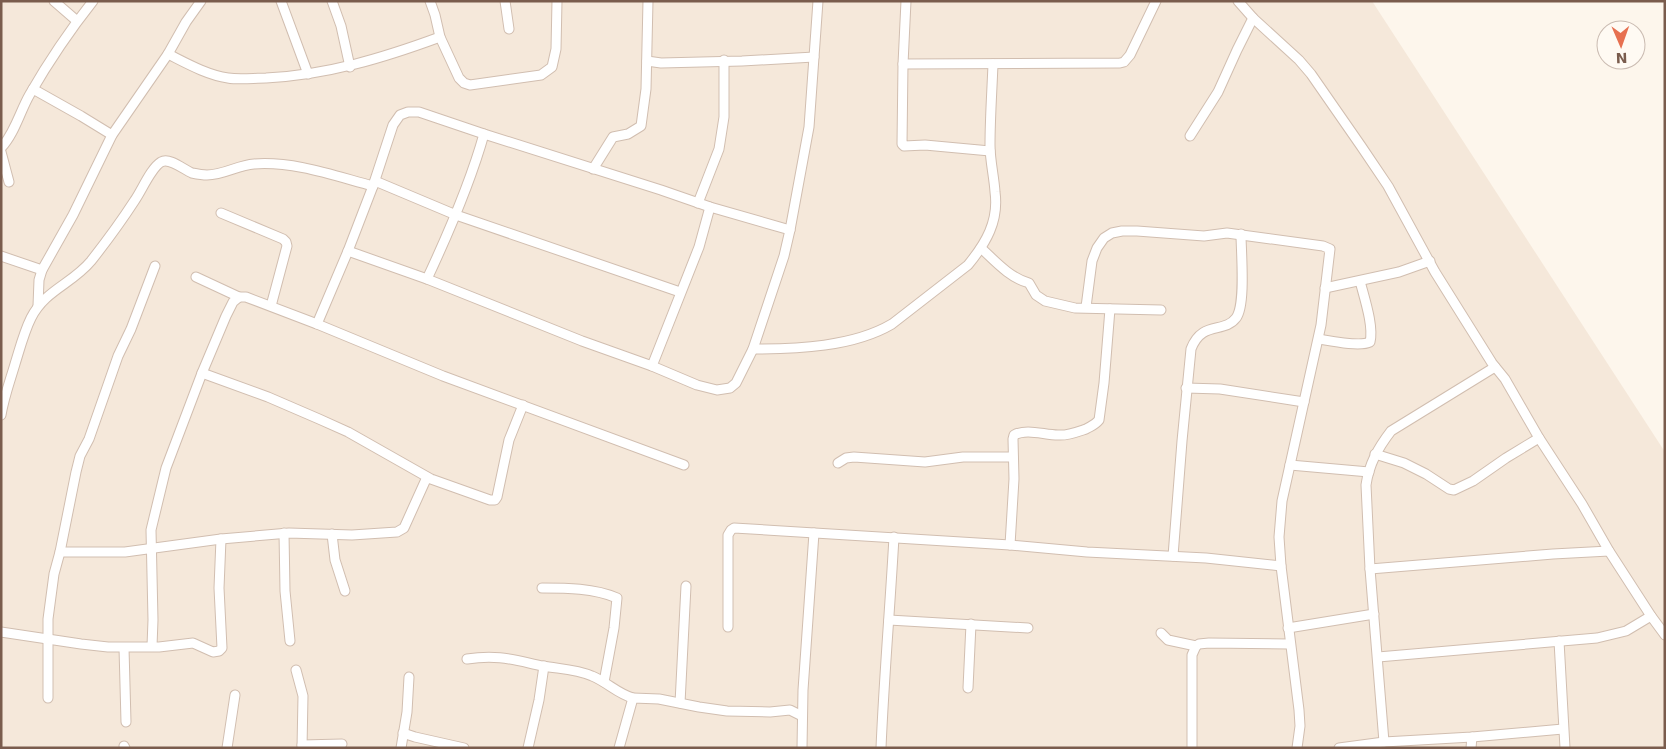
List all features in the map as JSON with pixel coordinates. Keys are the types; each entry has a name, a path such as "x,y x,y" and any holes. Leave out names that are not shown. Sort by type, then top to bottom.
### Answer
{"street":[{"path":"54,1 77,21"},
{"path":"1,148 33,89 77,21 93,1"},
{"path":"38,306 39,280 42,270 73,215 112,135 168,54 186,22 201,1"},
{"path":"281,1 308,74"},
{"path":"332,1 341,26 350,67"},
{"path":"430,1 440,37 459,78 464,83 470,85 541,75 552,67 556,49 557,1"},
{"path":"505,1 509,28"},
{"path":"593,169 613,137 628,134 641,126 647,61 648,1"},
{"path":"348,251 427,279 697,385 724,390 736,383 753,349 784,256 809,127 818,1"},
{"path":"906,1 902,144 904,146 925,145 990,151"},
{"path":"903,64 1106,64 1124,62 1133,49 1156,1"},
{"path":"1238,1 1253,18 1299,60 1324,92 1388,186 1435,272 1495,367 1505,379 1609,551 1665,635"},
{"path":"1190,136 1218,92 1236,50 1253,18"},
{"path":"168,54 208,72 228,78 284,77 350,67 440,37"},
{"path":"647,61 742,61 814,57"},
{"path":"698,203 719,149 724,117 724,60"},
{"path":"753,349 797,349 843,341 880,331 892,324 968,265 992,229 995,210 996,194 990,151 993,64"},
{"path":"33,89 112,135"},
{"path":"317,324 374,183 393,125 400,115 408,112 431,115 710,207 790,230"},
{"path":"427,279 456,215 484,134"},
{"path":"1,152 9,182"},
{"path":"1,415 23,338 38,306 43,299 78,274 90,262 161,162 168,161 194,174 206,176 254,164 286,166 374,183 456,215 680,292"},
{"path":"652,366 698,247 710,207"},
{"path":"221,213 284,239 286,242 287,246 271,306"},
{"path":"1086,307 1092,261 1097,248 1104,238 1112,233 1122,231 1169,232 1204,236 1227,233 1241,234 1329,248 1331,251 1319,339 1280,512 1281,566 1289,644 1300,718 1297,748"},
{"path":"1173,556 1189,360 1193,342 1204,332 1230,324 1239,313 1241,297 1241,234"},
{"path":"981,248 1009,273 1029,283 1040,298 1045,301 1075,308 1161,310"},
{"path":"1,256 42,270"},
{"path":"1326,288 1399,272 1430,261"},
{"path":"48,698 48,620 54,574 76,472 80,456 89,439 118,356 131,330 155,266"},
{"path":"196,277 239,297 246,297 271,306 443,376 684,466"},
{"path":"1319,339 1359,344 1370,342 1368,316 1360,281"},
{"path":"152,646 151,530 166,468 226,316 233,302 239,297"},
{"path":"1010,545 1013,507 1014,435 1018,432 1028,432 1059,436 1082,430 1097,423 1104,383 1110,309"},
{"path":"1384,742 1370,569 1366,485 1368,472 1375,454 1391,431 1495,367"},
{"path":"202,373 268,397 348,432 427,477 490,500 495,500 497,497 510,440 523,405"},
{"path":"1186,388 1220,389 1304,402"},
{"path":"1375,454 1419,470 1449,489 1454,490 1473,481 1539,438"},
{"path":"838,463 846,458 854,457 925,462 963,457 1013,457"},
{"path":"1290,465 1368,472"},
{"path":"60,552 125,552 221,538 284,533 376,534 401,531 427,477"},
{"path":"728,627 728,535 731,530 741,528 1206,558 1281,566"},
{"path":"284,533 285,591 290,641"},
{"path":"802,748 802,703 814,533"},
{"path":"332,534 335,560 345,591"},
{"path":"881,748 885,650 889,620 894,537"},
{"path":"1,632 48,640 124,648 193,643 213,652 221,650 219,588 221,538"},
{"path":"1370,569 1609,551"},
{"path":"680,703 686,586"},
{"path":"542,588 589,590 617,598 614,628 604,682"},
{"path":"1288,628 1374,614"},
{"path":"1378,657 1597,638 1626,631 1651,616"},
{"path":"889,620 1028,628"},
{"path":"968,688 971,624"},
{"path":"1161,633 1168,640 1196,646 1209,643 1289,644"},
{"path":"1559,641 1565,748"},
{"path":"1192,748 1192,655 1196,646"},
{"path":"124,648 126,722"},
{"path":"467,659 481,656 502,657 581,672 633,698 659,699 727,711 770,712 790,710 802,703"},
{"path":"528,748 539,700 544,666"},
{"path":"296,670 303,696 302,746 342,744"},
{"path":"401,748 407,712 409,677"},
{"path":"227,748 235,696"},
{"path":"619,748 633,698"},
{"path":"790,710 802,716"},
{"path":"1339,748 1384,742 1563,729"},
{"path":"403,732 414,737 464,748"},
{"path":"1471,748 1472,737"}],"shaded area":[{"path":"1,1 1372,1 1665,452 1665,748 1,748"}]}
